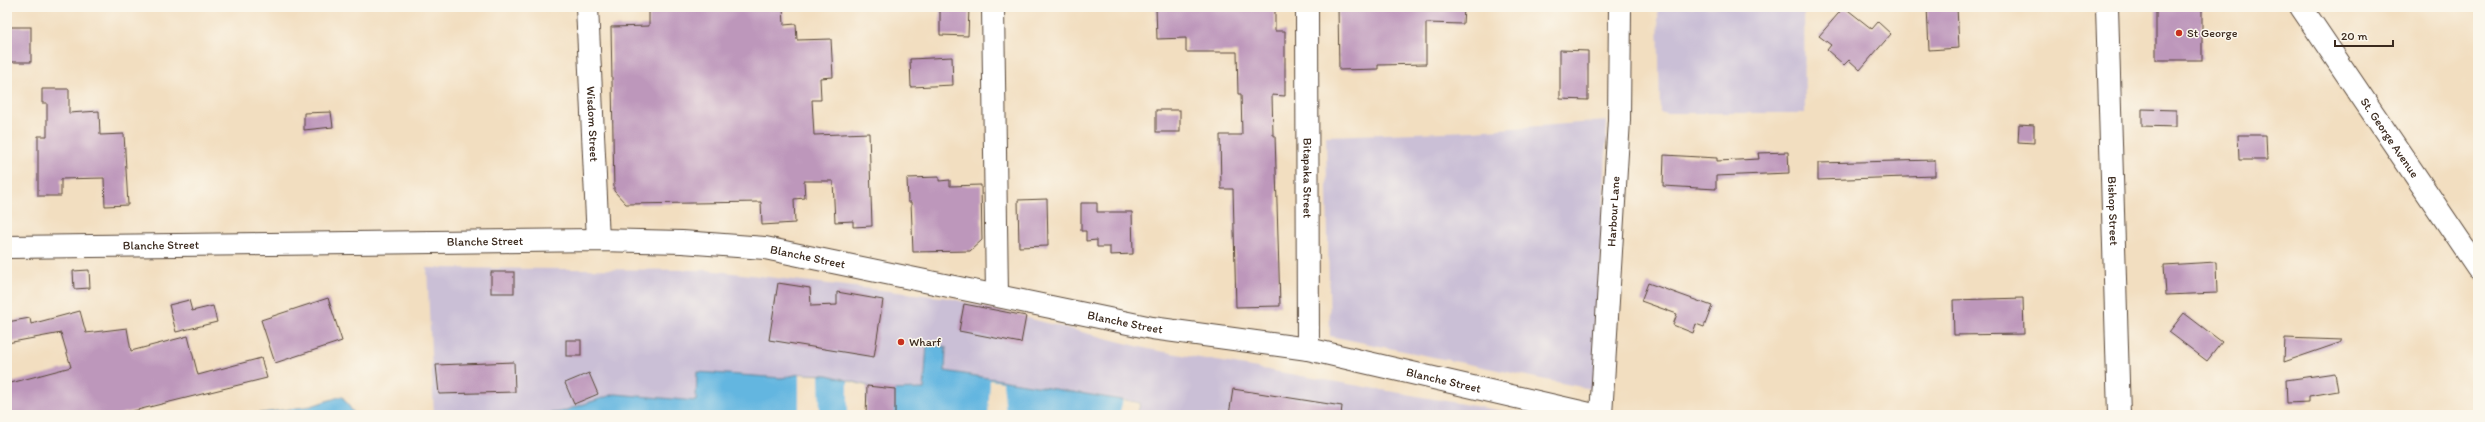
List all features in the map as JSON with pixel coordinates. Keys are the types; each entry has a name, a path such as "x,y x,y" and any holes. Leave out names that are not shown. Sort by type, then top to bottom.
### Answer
{"street":[{"name":"Wisdom Street","path":"587,7 598,240"},
{"path":"993,7 997,295"},
{"name":"Bitapaka Street","path":"1307,7 1308,349"},
{"name":"Harbour Lane","path":"1601,415 1619,120 1620,7"},
{"name":"Bishop Street","path":"2107,7 2119,415"},
{"name":"St. George Avenue","path":"2301,7 2478,268"},
{"name":"Blanche Street","path":"7,247 598,240 682,242 765,248 1152,328 1308,349 1594,415"}],"shaded area":[{"path":"1658,7 1804,7 1805,113 1660,113"},
{"path":"1607,121 1596,390 1330,336 1326,136 1473,131"},
{"path":"427,268 707,270 949,298 1148,349 1526,415 1137,415 1140,403 945,371 928,344 924,389 883,390 828,375 799,374 782,378 697,373 696,401 616,394 560,412 537,415 434,415"}],"water":[{"path":"927,344 946,347 945,371 1140,403 1137,415 537,415 560,412 615,394 696,401 697,372 782,378 799,374 828,375 883,390 924,389"},
{"path":"342,396 355,415 247,415 311,406"}],"pier":[{"path":"799,374 819,375 820,415 799,415"},
{"path":"990,380 1003,382 1006,415 988,415"},
{"path":"848,381 867,386 866,415 848,415"},
{"path":"1123,400 1140,403 1137,415 1119,415"}],"building":[{"path":"649,7 783,7 784,25 796,24 797,40 831,39 833,77 820,78 821,100 812,100 814,135 869,133 872,226 853,227 853,221 835,222 833,181 804,181 805,198 794,199 795,223 762,225 761,202 626,204 614,191 611,27 649,26"},
{"path":"940,7 969,7 968,36 940,35"},
{"path":"1156,7 1275,7 1275,31 1285,31 1285,96 1272,95 1273,135 1275,135 1280,306 1236,307 1233,189 1221,189 1220,135 1242,135 1241,94 1238,94 1237,52 1186,52 1186,38 1157,39"},
{"path":"1338,7 1464,7 1463,24 1426,23 1426,64 1378,65 1378,69 1339,70"},
{"path":"1844,7 1872,29 1878,22 1891,34 1860,70 1849,60 1844,65 1827,50 1831,45 1819,36"},
{"path":"1927,7 1957,7 1959,48 1929,50"},
{"name":"St George","path":"2156,7 2202,7 2202,60 2156,60"},
{"path":"10,27 31,27 31,62 10,62"},
{"path":"1560,50 1588,51 1588,100 1560,99"},
{"path":"952,57 953,85 911,87 910,59"},
{"path":"42,89 69,89 69,113 99,111 100,135 124,134 128,205 105,206 104,178 61,179 61,196 38,196 38,136 47,136 47,103 42,103"},
{"path":"2142,109 2176,110 2176,127 2142,126"},
{"path":"1156,110 1180,110 1180,132 1156,132"},
{"path":"331,112 333,127 304,130 304,113"},
{"path":"2019,124 2034,125 2034,143 2018,142"},
{"path":"2238,135 2266,135 2267,160 2239,160"},
{"path":"1788,152 1789,173 1716,176 1716,189 1663,186 1664,155 1717,158 1717,161 1759,159 1758,153"},
{"path":"1935,160 1935,176 1818,180 1818,163"},
{"path":"939,177 939,181 950,180 950,186 981,185 982,240 970,251 913,252 911,202 908,202 907,178"},
{"path":"1047,199 1048,246 1019,247 1018,200"},
{"path":"1081,203 1097,203 1097,212 1132,212 1133,254 1110,255 1110,247 1097,247 1097,240 1086,241 1086,231 1081,231"},
{"path":"2216,262 2217,293 2166,295 2164,265"},
{"path":"89,270 90,288 74,289 73,271"},
{"path":"491,272 514,272 514,293 491,293"},
{"path":"778,283 810,288 811,306 837,305 837,292 883,300 874,357 769,340"},
{"path":"1648,283 1712,306 1704,327 1696,324 1693,333 1673,325 1677,314 1641,301"},
{"path":"328,298 342,341 275,363 261,320"},
{"path":"2023,298 2024,334 1954,335 1953,300"},
{"path":"189,300 192,311 213,306 217,322 176,332 169,305"},
{"path":"964,304 1026,316 1021,343 959,331"},
{"path":"80,311 86,333 127,328 131,351 188,336 198,375 261,358 267,378 117,415 7,415 7,384 71,367 61,333 7,343 7,322 30,318 31,324"},
{"path":"2184,313 2222,342 2207,361 2169,332"},
{"path":"2285,338 2342,340 2342,342 2284,362"},
{"path":"566,340 581,340 581,356 566,356"},
{"path":"514,362 515,392 439,394 436,365"},
{"path":"589,373 598,394 574,404 565,383"},
{"path":"2335,373 2338,391 2309,396 2309,402 2287,403 2286,380"},
{"path":"867,386 895,389 895,415 866,415"},
{"path":"1233,389 1342,406 1341,415 1229,415"}],"place":[{"name":"St George","path":"2179,33"},
{"name":"Wharf","path":"901,342"}]}
